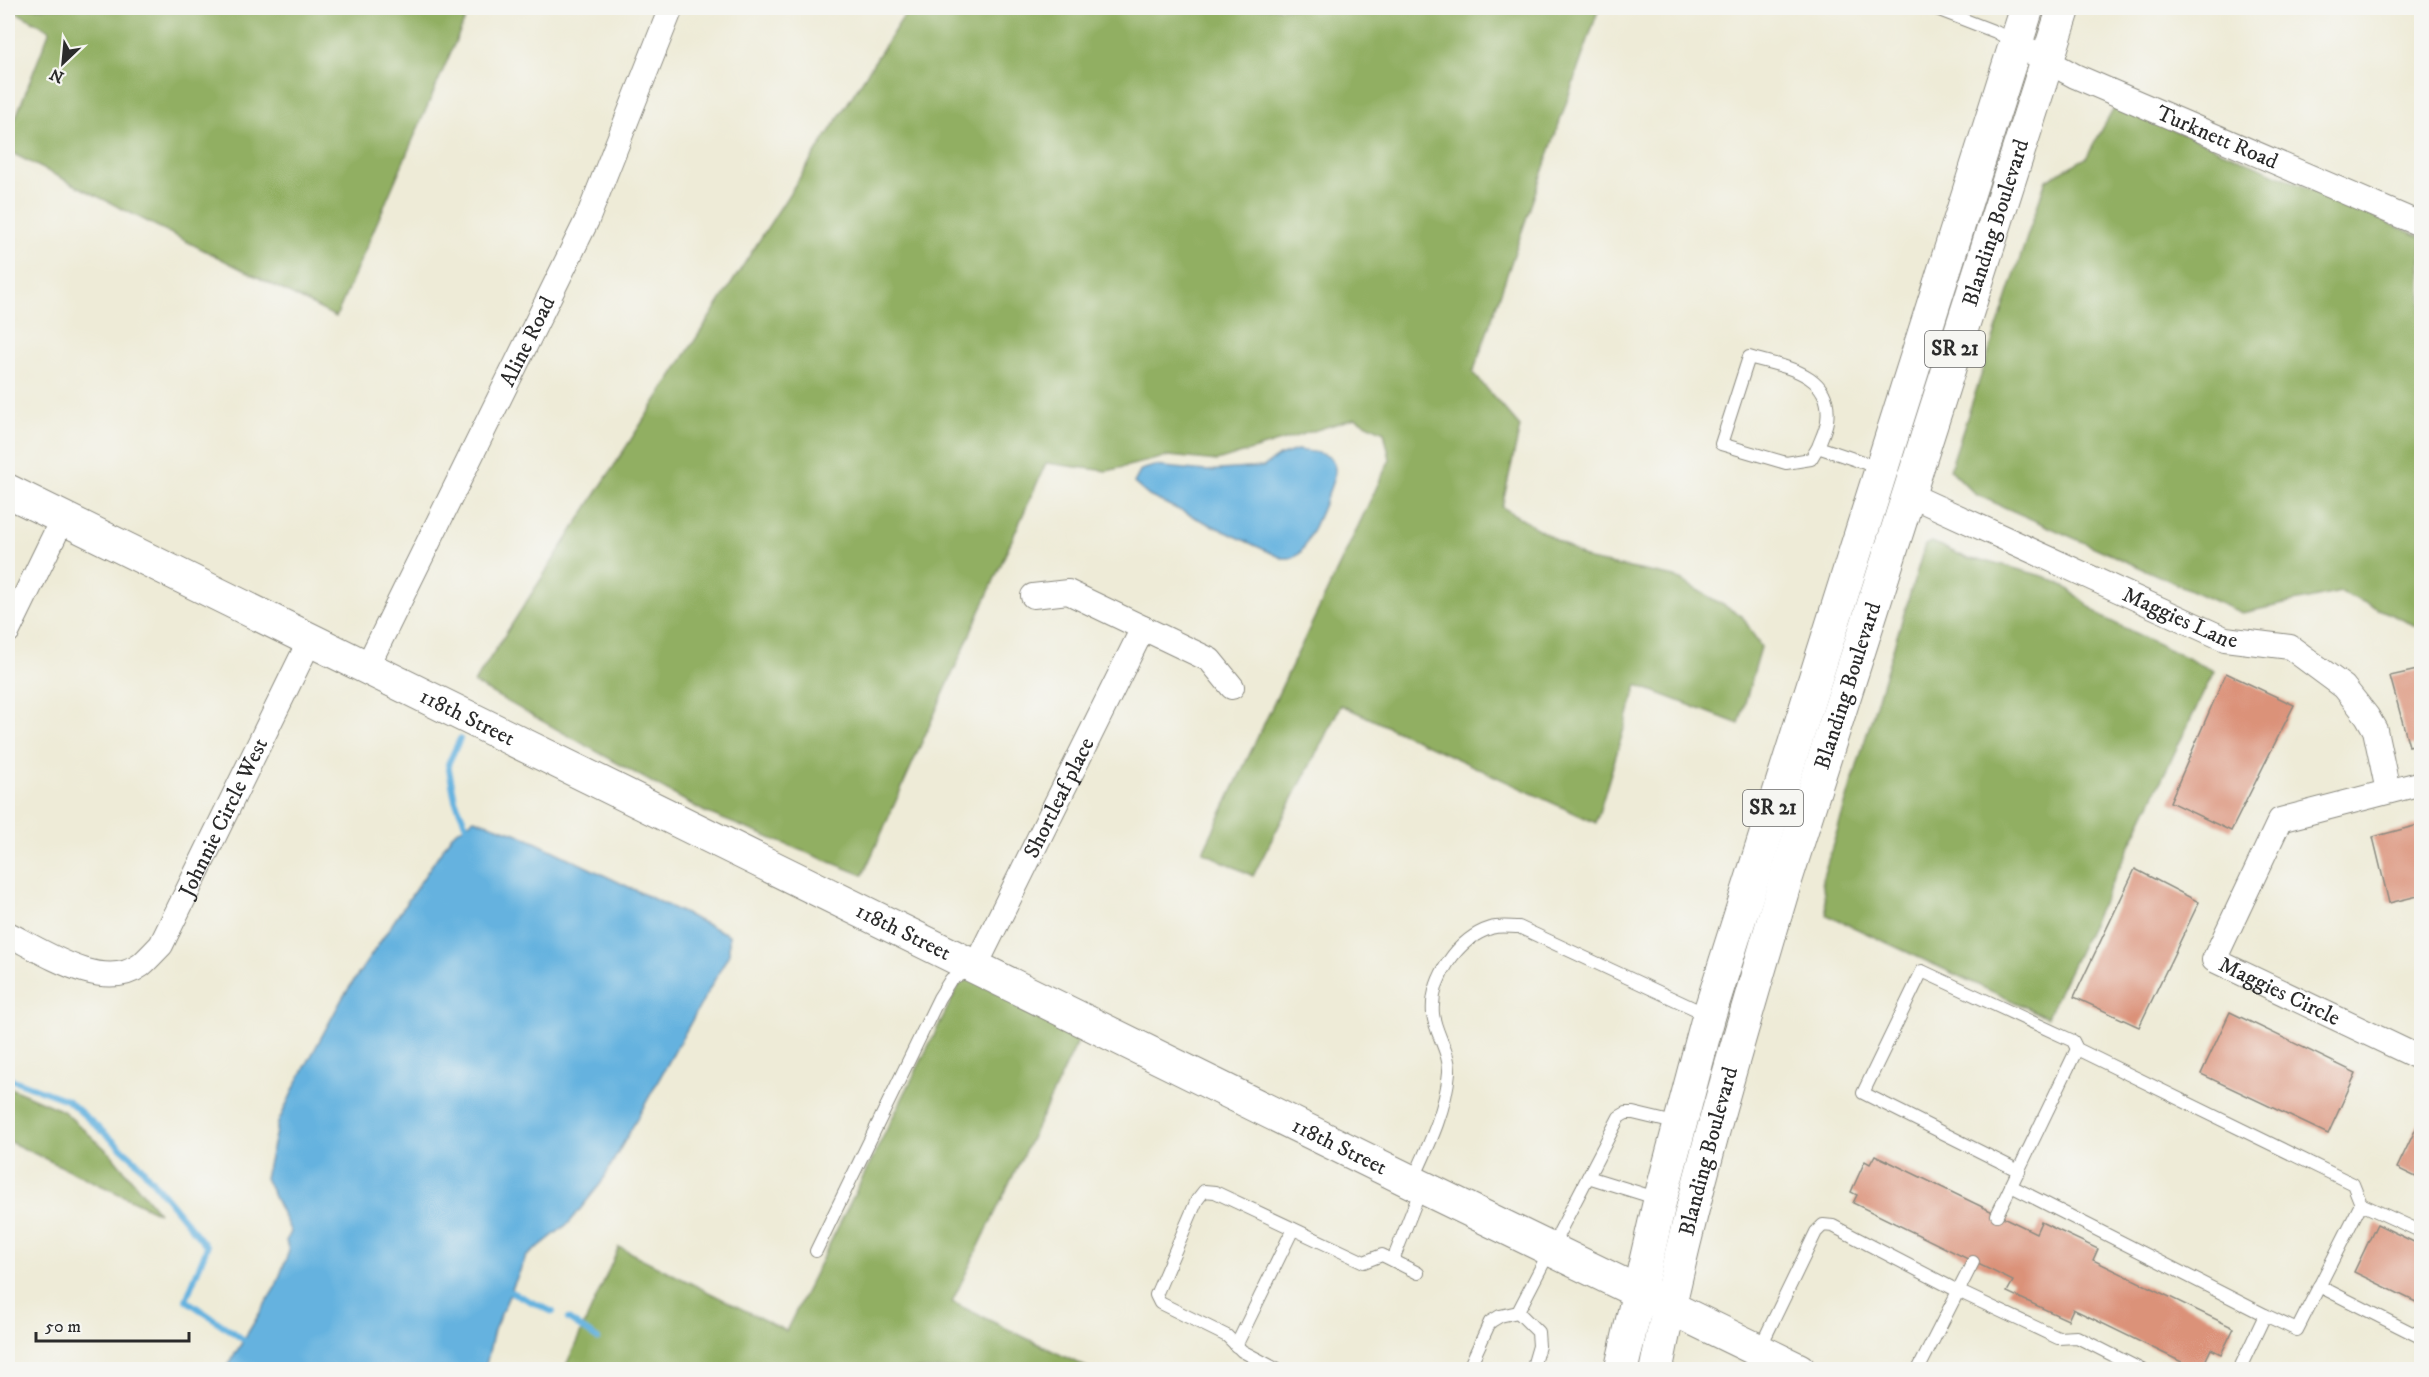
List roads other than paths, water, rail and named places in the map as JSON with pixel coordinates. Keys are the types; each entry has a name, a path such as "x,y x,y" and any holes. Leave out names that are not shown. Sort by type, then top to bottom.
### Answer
{"main road":[{"name":"Blanding Boulevard","path":"1621,1370 1660,1200 1709,1015 1906,384 2027,8"},
{"name":"Blanding Boulevard","path":"1656,1370 1668,1306 1742,1028 1784,885 2064,8"},
{"path":"1906,384 1901,456 1910,495"},
{"path":"1880,468 1890,503 1884,575"},
{"name":"118th Street","path":"8,491 975,968 1799,1370"}],"street":[{"name":"Aline Road","path":"367,668 587,220 671,8"},
{"name":"Turknett Road","path":"2016,44 2046,62 2421,225"},
{"name":"Maggies Lane","path":"1910,495 2225,639 2290,647 2344,687 2367,716 2375,730 2388,791"},
{"path":"8,631 63,518"},
{"path":"1034,596 1068,592 1210,660 1232,687"},
{"name":"Shortleaf place","path":"975,968 1143,628"},
{"name":"Johnnie Circle West","path":"10,943 95,975 114,975 140,966 161,945 310,640"},
{"name":"Maggies Circle","path":"2421,783 2280,820 2214,960 2421,1059"},
{"path":"1752,876 1784,885"}],"lane":[{"path":"1934,8 1996,32 2016,44"},
{"path":"1749,357 1803,373 1822,390 1827,402 1827,422 1818,447 1811,459 1785,463 1721,444 1749,357"},
{"path":"1818,447 1880,468"},
{"path":"1393,1260 1428,1147 1447,1097 1449,1067 1433,1014 1436,985 1451,959 1472,937 1493,927 1519,927 1709,1015"},
{"path":"816,1251 939,998 951,979 975,968"},
{"path":"2019,1171 1863,1093 1922,971 2073,1041 2077,1049 2353,1184 2361,1204 2421,1232"},
{"path":"1997,1215 2077,1049"},
{"path":"1468,1370 1490,1322 1500,1316 1518,1312 1620,1118 1626,1113 1679,1124"},
{"path":"1588,1178 1660,1200"},
{"path":"2011,1186 2297,1330 2361,1204"},
{"path":"1278,1370 1242,1351 1227,1336 1160,1303 1156,1295 1197,1200 1204,1191 1215,1191 1364,1262 1382,1255 1418,1273"},
{"path":"1760,1350 1816,1232 1823,1225 1833,1226 1958,1291 2058,1338 2077,1337 2142,1370"},
{"path":"1236,1346 1293,1229"},
{"path":"1918,1370 1973,1262"},
{"path":"2319,1286 2421,1338"},
{"path":"1518,1312 1538,1332 1539,1346 1532,1370"},
{"path":"2239,1370 2265,1315"}],"water":[{"path":"1297,450 1316,452 1329,457 1335,469 1331,486 1314,526 1303,549 1293,557 1282,558 1149,496 1134,483 1141,470 1154,466 1206,471 1263,467 1279,456"},
{"path":"474,819 518,834 729,935 729,954 601,1183 570,1222 526,1257 494,1330 485,1369 226,1369 276,1286 289,1251 286,1241 291,1232 265,1178 278,1123 296,1084 343,997 452,835"}],"waterway":[{"path":"460,739 448,764 455,800 466,825"},
{"path":"8,1078 67,1100 135,1160 207,1247 186,1300 244,1340"},
{"path":"511,1292 553,1312"},
{"path":"568,1319 598,1339"}]}
